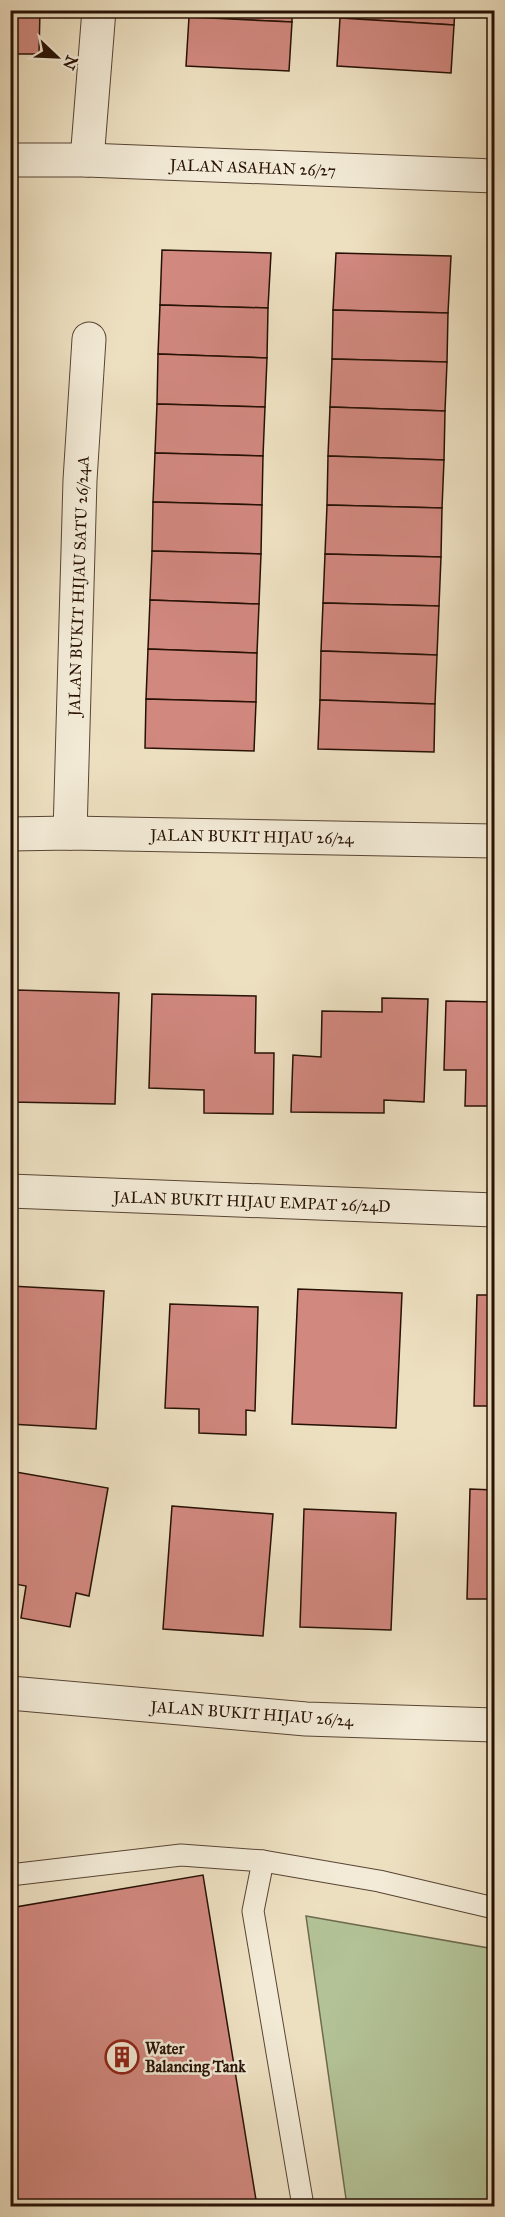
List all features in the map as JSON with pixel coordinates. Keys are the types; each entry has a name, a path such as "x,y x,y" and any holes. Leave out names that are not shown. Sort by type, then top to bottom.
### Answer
{"street":[{"path":"87,160 99,10"},
{"name":"JALAN ASAHAN 26/27","path":"10,160 87,160 495,176"},
{"name":"JALAN BUKIT HIJAU SATU 26/24A","path":"70,832 80,480 89,339"},
{"name":"JALAN BUKIT HIJAU 26/24","path":"10,834 70,832 495,841"},
{"name":"JALAN BUKIT HIJAU EMPAT 26/24D","path":"10,1191 495,1210"},
{"name":"JALAN BUKIT HIJAU 26/24","path":"10,1693 306,1719 495,1725"}],"lane":[{"path":"10,1875 182,1855 263,1861 379,1881 495,1908"},
{"path":"263,1861 253,1911 303,2206"}],"green space":[{"path":"306,1916 494,1949 494,2206 347,2206"}],"building":[{"path":"10,10 40,10 39,54 10,54"},
{"path":"190,10 292,10 292,22 189,17"},
{"path":"341,10 455,10 454,25 340,18"},
{"path":"189,17 292,22 289,71 186,66"},
{"path":"340,18 454,25 451,73 337,66"},
{"path":"162,250 271,253 268,308 160,305"},
{"path":"336,253 451,256 448,313 333,310"},
{"path":"160,305 268,308 267,358 158,354"},
{"path":"333,310 448,313 447,362 332,359"},
{"path":"158,354 267,358 265,407 157,404"},
{"path":"332,359 447,362 445,411 330,407"},
{"path":"157,404 265,407 263,456 155,453"},
{"path":"330,407 445,411 444,460 328,456"},
{"path":"155,453 263,456 262,505 153,502"},
{"path":"328,456 444,460 442,508 327,505"},
{"path":"153,502 262,505 261,554 152,551"},
{"path":"327,505 442,508 441,557 325,554"},
{"path":"152,551 261,554 259,604 150,600"},
{"path":"325,554 441,557 439,606 323,603"},
{"path":"150,600 259,604 257,653 148,649"},
{"path":"323,603 439,606 437,655 321,651"},
{"path":"148,649 257,653 256,702 146,699"},
{"path":"321,651 437,655 435,704 320,700"},
{"path":"146,699 256,702 254,751 145,748"},
{"path":"320,700 435,704 434,752 318,749"},
{"path":"16,990 119,993 115,1104 10,1102 10,1042 14,1042"},
{"path":"152,994 256,996 255,1053 274,1053 273,1114 204,1113 204,1090 149,1088"},
{"path":"382,998 428,999 424,1102 384,1100 384,1113 291,1112 293,1055 321,1057 322,1011 382,1012"},
{"path":"446,1001 494,1002 494,1106 465,1106 466,1070 444,1070"},
{"path":"10,1286 104,1291 96,1429 10,1424"},
{"path":"298,1289 402,1293 396,1428 292,1424"},
{"path":"477,1295 494,1295 494,1406 474,1406"},
{"path":"170,1304 258,1307 255,1411 246,1410 246,1435 199,1433 199,1409 165,1408"},
{"path":"10,1471 108,1488 89,1596 76,1593 70,1627 21,1618 26,1586 10,1583"},
{"path":"470,1489 494,1490 494,1599 467,1599"},
{"path":"172,1506 273,1514 263,1636 163,1629"},
{"path":"304,1509 396,1513 391,1630 300,1627"},
{"name":"Water Balancing Tank","path":"203,1875 257,2206 10,2206 10,1908"}],"place":[{"name":"Water Balancing Tank","path":"122,2057"}]}
